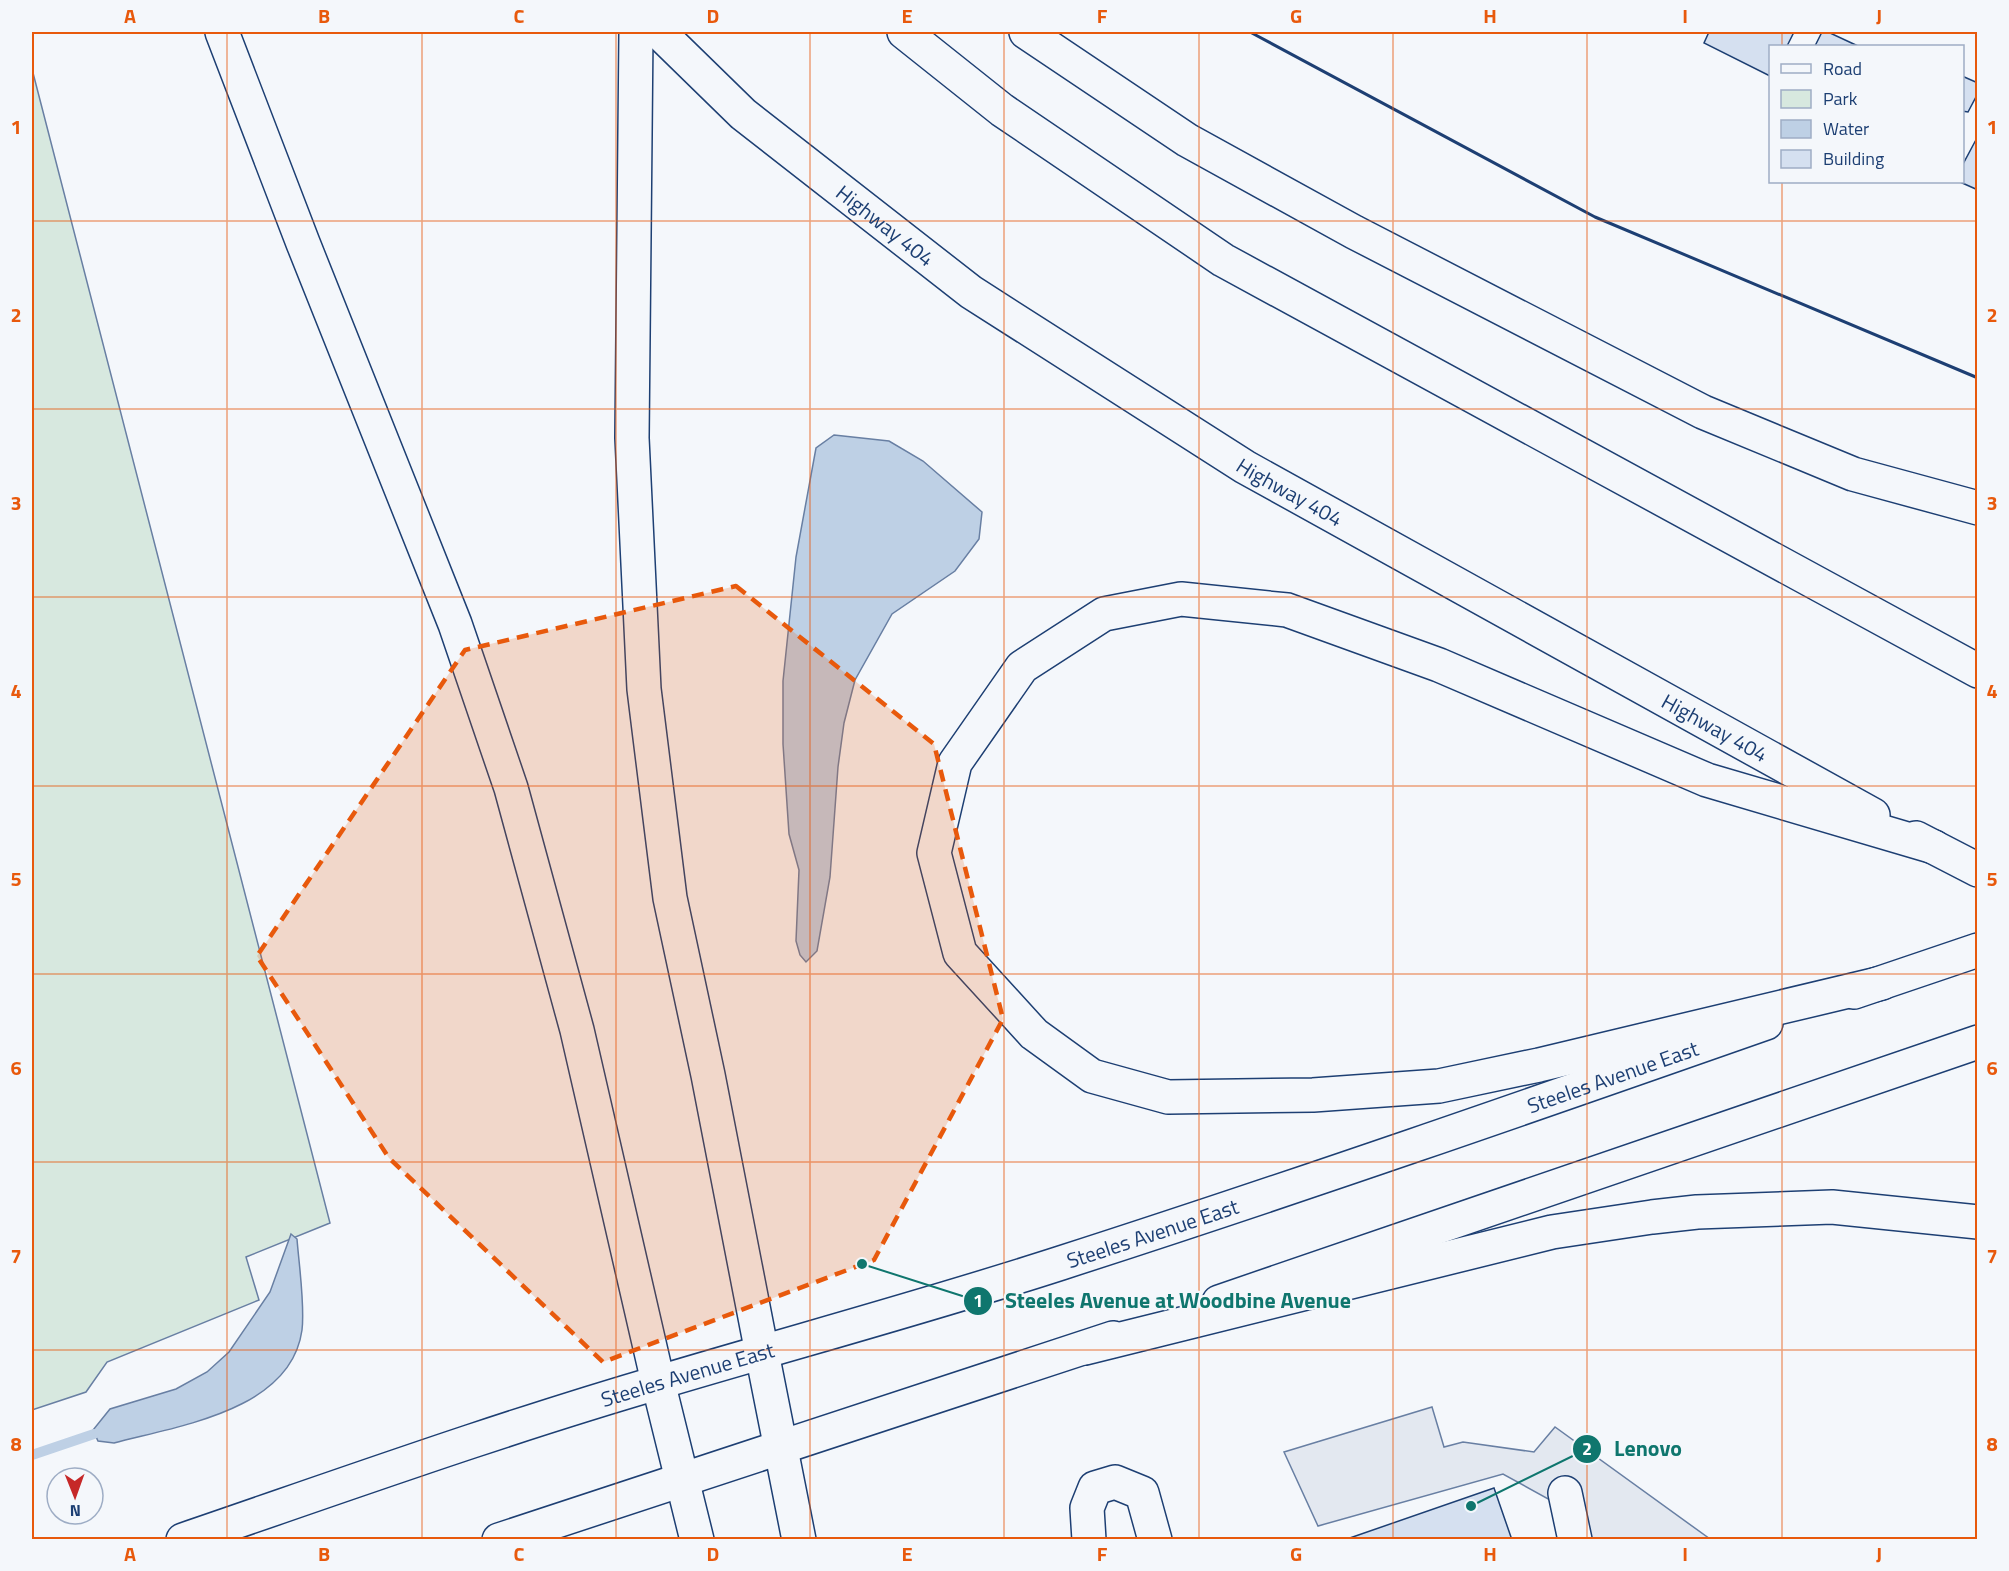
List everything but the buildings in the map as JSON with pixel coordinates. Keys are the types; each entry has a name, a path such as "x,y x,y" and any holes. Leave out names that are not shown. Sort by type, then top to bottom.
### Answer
{"main road":[{"path":"222,32 303,243 455,624 511,788 577,1030 658,1382 684,1479 697,1539"},
{"path":"636,32 632,438 644,689 670,898 710,1086 799,1539"},
{"name":"Highway 404","path":"659,32 743,114 971,292 1245,467 1977,870"},
{"path":"904,32 1002,110 1223,260 1977,671"},
{"path":"1026,32 1197,146 1364,238 1693,407 1853,474 1977,508"},
{"path":"1881,983 1539,1065 1439,1086 1313,1095 1168,1097 1092,1076 1034,1034 960,953 934,853 955,763 1022,667 1104,614 1181,599 1287,610 1439,665 1707,780 1934,848"},
{"name":"Steeles Avenue East","path":"183,1539 658,1382 1058,1264 1449,1135 1977,951"},
{"path":"499,1539 1085,1348 1977,1042"},
{"path":"1085,1348 1552,1232 1652,1217 1697,1212 1832,1207 1977,1222"},
{"path":"1089,1539 1087,1508 1095,1488 1115,1482 1142,1493 1155,1539"},
{"path":"1565,1493 1575,1539"}],"highlighted area":[{"path":"736,586 934,744 1003,1019 874,1260 603,1362 389,1158 257,956 465,650"}],"green space":[{"path":"32,69 330,1223 246,1257 259,1300 107,1362 86,1392 32,1410"}],"shaded area":[{"path":"1432,1407 1444,1447 1463,1442 1534,1452 1555,1427 1710,1539 1588,1539 1581,1517 1503,1474 1318,1526 1284,1452"}],"water":[{"path":"834,435 889,441 923,461 982,512 979,539 955,571 892,614 855,680 844,723 838,767 830,877 817,951 806,962 800,955 796,941 799,870 789,834 783,744 783,681 796,557 816,448"},
{"path":"291,1234 297,1239 303,1320 293,1357 277,1379 254,1397 198,1421 114,1443 98,1441 93,1430 110,1409 176,1389 207,1372 229,1352 270,1292"}],"waterway":[{"path":"32,1455 94,1434"}],"wall":[{"path":"1250,32 1595,217 1978,378"}],"place":[{"name":"Steeles Avenue at Woodbine Avenue","path":"862,1264"},
{"name":"Lenovo","path":"1471,1506"}]}
